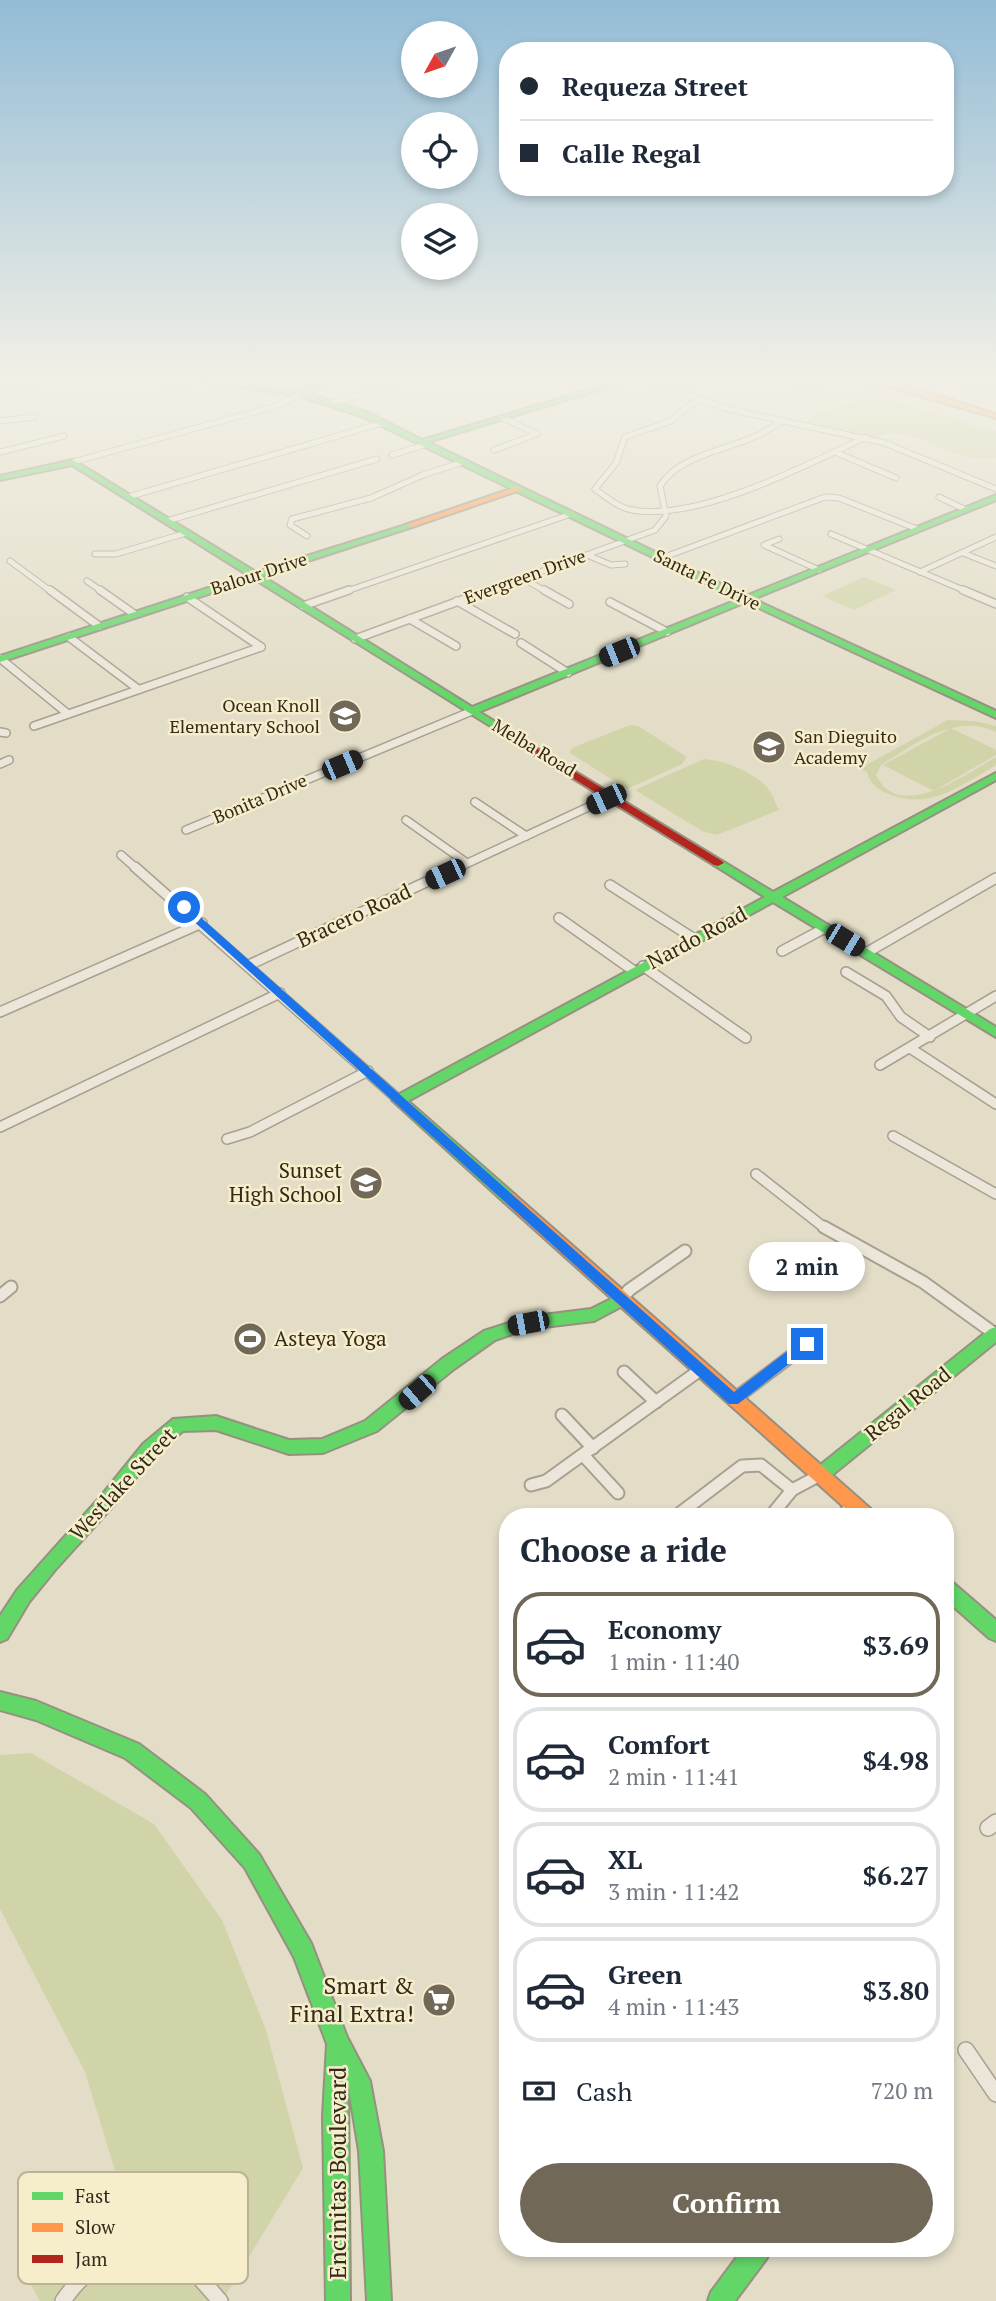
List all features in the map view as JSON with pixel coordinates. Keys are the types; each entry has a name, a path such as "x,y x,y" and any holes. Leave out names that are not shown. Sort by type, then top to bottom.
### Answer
{"street":[{"name":"Melba Road","path":"108,484 996,1033"},
{"path":"128,497 171,484"},
{"path":"167,521 291,484"},
{"path":"307,536 290,525 292,519 371,498 402,484"},
{"name":"Santa Fe Drive","path":"509,484 748,600 996,715"},
{"path":"596,484 594,489 628,509 667,510 701,505 753,484"},
{"path":"661,484 667,510"},
{"name":"Balour Drive","path":"0,659 519,489"},
{"path":"662,558 832,497 917,529"},
{"path":"939,497 964,509"},
{"name":"Bonita Drive","path":"186,830 996,497"},
{"name":"Evergreen Drive","path":"355,639 626,541 665,524 667,510"},
{"path":"303,606 571,514"},
{"path":"94,554 116,554 186,533"},
{"path":"831,534 996,604"},
{"path":"920,572 996,538"},
{"path":"779,539 764,545 819,570"},
{"path":"963,553 996,566"},
{"path":"587,555 611,565 625,564"},
{"path":"10,561 99,625"},
{"path":"522,578 569,604"},
{"path":"87,582 134,614"},
{"path":"34,726 261,646 187,597"},
{"path":"457,601 515,634"},
{"path":"610,602 667,632"},
{"path":"410,619 456,646"},
{"path":"69,637 138,689"},
{"path":"520,643 568,673"},
{"path":"0,659 68,714"},
{"path":"0,764 9,760"},
{"name":"Nardo Road","path":"399,1100 693,938 775,897 996,776"},
{"name":"Bracero Road","path":"249,965 612,796"},
{"path":"475,802 526,836"},
{"path":"406,820 467,863"},
{"path":"121,855 281,993 857,1508"},
{"path":"866,953 996,878"},
{"path":"610,885 693,938"},
{"path":"559,918 746,1038"},
{"path":"0,1012 202,923"},
{"path":"782,951 825,928"},
{"path":"846,972 886,996 901,1017 930,1037"},
{"path":"0,1127 281,993"},
{"path":"880,1065 996,996"},
{"path":"910,1048 996,1104"},
{"path":"227,1139 250,1132 368,1072"},
{"path":"893,1136 996,1195"},
{"path":"756,1174 830,1232 923,1282 995,1334"},
{"path":"621,1300 629,1290 685,1251"},
{"path":"0,1296 10,1287"},
{"name":"Westlake Street","path":"0,1633 11,1611 38,1575 109,1499 141,1459 180,1424 213,1421 265,1442 299,1449 322,1446 352,1437 389,1417 462,1353 489,1336 508,1327 548,1319 597,1314 621,1300"},
{"name":"Regal Road","path":"820,1475 995,1334"},
{"path":"733,1400 807,1344"},
{"path":"531,1485 546,1481 700,1370"},
{"path":"624,1372 656,1402"},
{"path":"562,1415 618,1493"},
{"path":"687,1508 742,1466 761,1465 792,1490"},
{"path":"777,1508 792,1490 820,1475"},
{"path":"849,1508 852,1504"},
{"path":"954,1595 996,1632"},
{"name":"Encinitas Boulevard","path":"0,1701 45,1714 132,1751 198,1801 251,1861 303,1951 338,2044 359,2081 371,2151 379,2301"},
{"name":"Encinitas Boulevard","path":"338,2044 335,2116 338,2301"},
{"path":"966,2050 996,2094"},
{"path":"720,2301 752,2257"},
{"path":"64,2301 69,2291 77,2284"},
{"path":"202,2284 220,2301"}],"green space":[{"path":"864,577 896,590 854,610 822,596"},
{"path":"948,720 974,721 996,726 996,732 966,726 951,728 921,740 881,765 876,775 887,789 901,795 917,795 952,783 996,757 996,765 945,793 918,799 881,791 872,783 867,772 859,769"},
{"path":"630,725 638,726 687,757 682,764 627,789 570,753 572,748"},
{"path":"951,728 996,750 996,755 934,791 883,765"},
{"path":"704,759 730,765 756,778 769,790 779,810 717,835 702,831 635,790"},
{"path":"31,1753 154,1824 222,1920 266,2030 303,2168 248,2258 248,2172 115,2172 85,2072 0,1909 0,1755"},
{"path":"31,2284 232,2284 222,2301 40,2301"}],"traffic: fast":[{"path":"109,484 513,737"},
{"path":"509,484 748,600 996,715"},
{"path":"472,711 996,497"},
{"path":"0,659 409,525"},
{"path":"509,1198 399,1100 996,776"},
{"path":"718,863 996,1033"},
{"path":"0,1633 23,1596 49,1564 107,1501 149,1449 179,1424 216,1423 289,1447 323,1446 371,1426 448,1364 490,1335 527,1323 594,1315 621,1300"},
{"path":"820,1475 996,1333"},
{"path":"954,1595 996,1632"},
{"path":"0,1701 36,1711 132,1751 198,1801 252,1861 303,1951 338,2044 359,2081 371,2151 379,2301"},
{"path":"338,2044 335,2116 338,2301"},
{"path":"720,2301 752,2257"}],"traffic: slow":[{"path":"409,525 519,489"},
{"path":"509,1198 857,1508"}],"traffic: jam":[{"path":"513,737 718,863"}],"place":[{"name":"Ocean Knoll Elementary School","path":"345,716"},
{"name":"San Dieguito Academy","path":"769,747"},
{"name":"Sunset High School","path":"366,1183"},
{"name":"Asteya Yoga","path":"250,1339"},
{"name":"Smart & Final Extra!","path":"439,2000"}],"route":[{"path":"184,907 733,1400 807,1344"}]}
